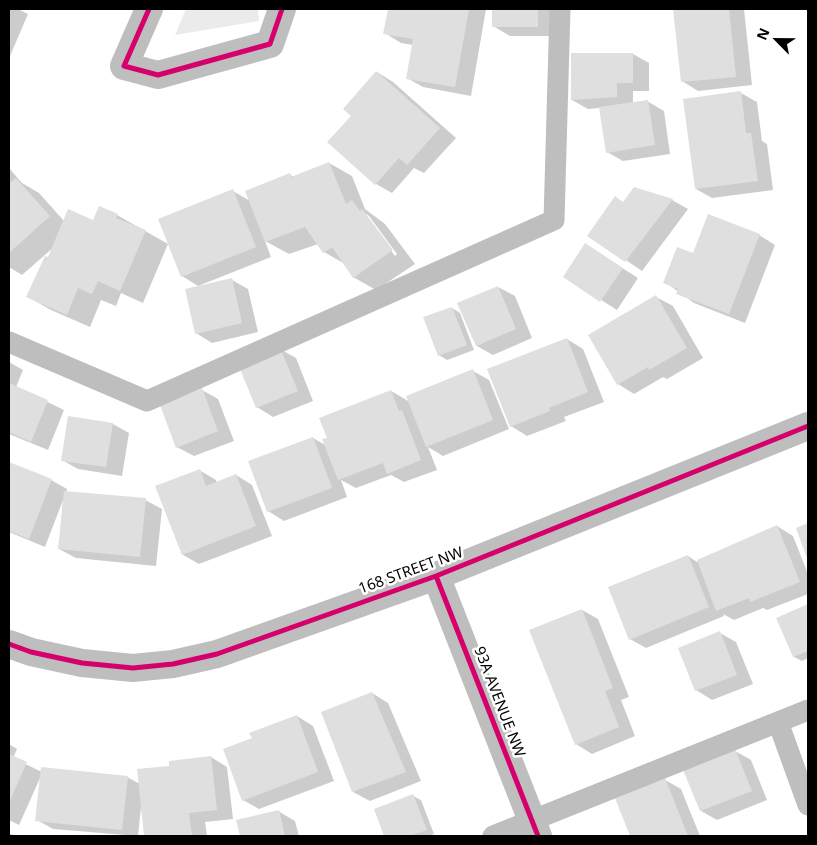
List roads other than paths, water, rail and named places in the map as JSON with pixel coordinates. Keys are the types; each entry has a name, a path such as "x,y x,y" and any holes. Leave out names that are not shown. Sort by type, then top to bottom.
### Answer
{"street":[{"path":"149,9 124,66 158,75 270,44 282,9"},
{"name":"168 STREET NW","path":"9,644 31,652 82,663 133,668 173,664 217,654 436,576 808,426"},
{"name":"93A AVENUE NW","path":"436,576 535,828"}],"lane":[{"path":"9,342 147,401 554,220 560,9"},
{"path":"492,836 535,828 808,710"},
{"path":"778,722 808,805"}]}
